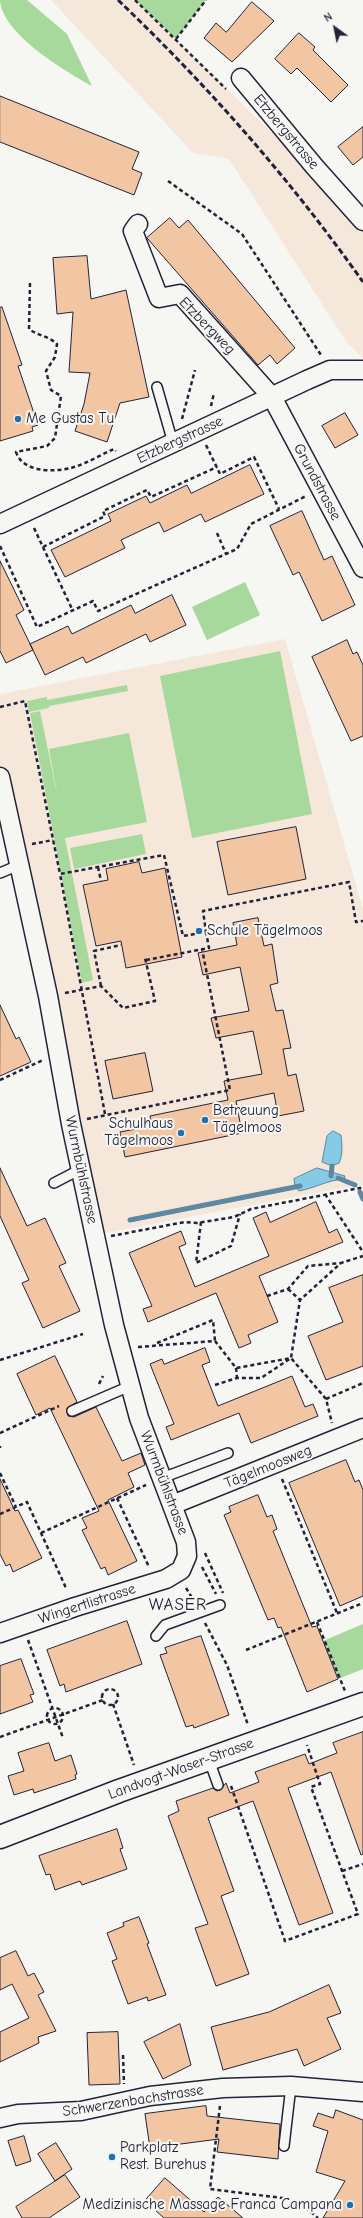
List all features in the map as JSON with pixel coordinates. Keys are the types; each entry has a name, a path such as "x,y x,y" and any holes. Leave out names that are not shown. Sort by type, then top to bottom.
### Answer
{"street":[{"name":"Etzbergstrasse","path":"241,78 363,221"},
{"name":"Etzbergweg","path":"138,224 133,231 159,298 180,294 272,396"},
{"name":"Etzbergstrasse","path":"0,524 330,370 363,370"},
{"name":"Grundstrasse","path":"272,396 363,568"},
{"name":"Wurmbühlstrasse","path":"0,777 48,996 81,1169 114,1325 139,1418 186,1542 187,1556"},
{"name":"Tägelmoosweg","path":"172,1505 363,1428"},
{"name":"Wingertlistrasse","path":"0,1633 75,1607 166,1579 182,1570 187,1556"},
{"name":"Landvogt-Waser-Strasse","path":"0,1837 208,1760 355,1700"},
{"name":"Schwerzenbachstrasse","path":"0,2118 18,2114 81,2111 150,2096 223,2088 291,2086 363,2092"}],"lane":[{"path":"158,386 173,443"},
{"path":"0,873 19,865"},
{"path":"54,1183 81,1169"},
{"path":"72,1410 130,1386"},
{"path":"162,1478 228,1453"},
{"path":"156,1636 164,1625 220,1606"},
{"path":"208,1760 218,1785"},
{"path":"284,2146 291,2086"}],"path":[{"path":"136,0 176,39 206,0"},
{"path":"168,182 242,234 330,370"},
{"path":"30,283 29,329 37,335 49,336 58,344 55,358 46,371 50,390 61,396 55,438 47,446 16,452 18,459 32,468 49,470 71,468 114,449 119,454"},
{"path":"180,425 195,370"},
{"path":"209,411 214,393"},
{"path":"204,441 220,474 254,458 279,509"},
{"path":"42,547 106,516 103,511 147,490 150,497 217,467"},
{"path":"0,546 37,628 92,601 98,611 237,549 251,524 320,488"},
{"path":"32,526 73,611"},
{"path":"217,533 226,554"},
{"path":"0,707 25,701 60,874 105,1114"},
{"path":"27,846 53,840"},
{"path":"60,874 164,855 183,936 206,932"},
{"path":"98,867 101,881"},
{"path":"122,945 94,951 101,986 123,1008 155,1001 146,959 209,948 203,911 349,882 356,922 363,921"},
{"path":"82,1122 90,1117 230,1090 202,949"},
{"path":"61,994 101,986"},
{"path":"0,1080 45,1060"},
{"path":"104,1238 185,1222 201,1222 240,1214 251,1209 325,1194 360,1188 363,1189"},
{"path":"325,1194 363,1252"},
{"path":"201,1222 196,1263 231,1246 240,1214"},
{"path":"267,1296 288,1289 308,1266 341,1263 363,1256"},
{"path":"215,1385 237,1378 261,1378 291,1358 300,1300 341,1263"},
{"path":"288,1289 300,1300"},
{"path":"155,1344 213,1320 215,1341 236,1368 237,1378"},
{"path":"0,1360 83,1334"},
{"path":"136,1347 155,1344 215,1341"},
{"path":"236,1368 291,1358"},
{"path":"291,1358 326,1399 337,1439"},
{"path":"94,1387 100,1383 103,1376"},
{"path":"326,1399 363,1383"},
{"path":"0,1433 64,1404"},
{"path":"276,1464 337,1614"},
{"path":"0,1473 16,1507"},
{"path":"41,1533 162,1478"},
{"path":"117,1498 156,1582"},
{"path":"0,1514 27,1502 66,1588"},
{"path":"204,1552 224,1592 220,1606"},
{"path":"187,1556 198,1561 206,1573 220,1606"},
{"path":"183,1586 188,1590 227,1665 250,1730"},
{"path":"246,1650 363,1603"},
{"path":"317,1622 355,1700"},
{"path":"26,1636 63,1738"},
{"path":"103,1700 103,1694 106,1690 113,1690 117,1693 118,1698 113,1704"},
{"path":"103,1700 108,1704 113,1704"},
{"path":"0,1737 103,1700"},
{"path":"113,1704 136,1771"},
{"path":"49,1720 48,1713 53,1709 60,1710 63,1714"},
{"path":"49,1720 53,1723 58,1723 62,1720 63,1714"},
{"path":"230,1782 285,1941 358,1914 311,1787 320,1784 304,1738"},
{"path":"342,1871 363,1864"},
{"path":"123,2055 125,2101"},
{"path":"223,2088 210,2189 290,2199 300,2203 318,2218"}],"shaded area":[{"path":"51,0 135,0 363,221 363,358 347,343 229,159 193,153"},
{"name":"Schule Tägelmoos","path":"285,639 363,909 363,1186 336,1189 95,1235 0,777 0,694"}],"green space":[{"path":"0,0 27,0 67,34 92,86 52,61 23,38 11,26 3,13"},
{"path":"135,0 206,0 176,39"},
{"path":"245,582 260,615 207,640 192,607"},
{"path":"280,651 312,814 192,838 160,676"},
{"path":"127,685 128,691 49,706 49,708 29,712 27,701 47,697 47,700"},
{"path":"40,711 58,799 49,749 129,733 147,822 65,838 93,980 82,983 30,713"},
{"path":"142,834 146,854 74,869 70,848"},
{"path":"363,1624 363,1669 338,1679 323,1641"}],"water":[{"path":"333,1131 341,1135 342,1150 339,1163 332,1166 322,1162 327,1136"},
{"path":"317,1168 345,1176 344,1179 299,1191 295,1187 294,1179"}],"building":[{"path":"252,2 274,21 232,62 204,38 216,23 226,32"},
{"path":"299,33 315,47 313,50 348,85 331,102 297,68 291,74 275,59"},
{"path":"0,96 139,152 132,169 142,173 134,195 0,142"},
{"path":"363,127 363,157 353,165 338,147"},
{"path":"170,218 179,228 188,220 295,348 277,364 270,355 258,365 147,238"},
{"path":"87,256 91,299 126,290 149,397 120,403 107,442 75,431 84,404 90,373 69,372 73,312 57,314 53,258"},
{"path":"2,307 22,365 18,366 38,425 32,427 33,431 0,441 0,308"},
{"path":"345,413 358,435 335,448 322,426"},
{"path":"250,465 264,494 205,522 201,514 164,532 159,522 121,540 125,548 65,577 51,550 111,521 108,514 146,496 150,503 187,485 191,493"},
{"path":"302,511 324,560 332,556 355,605 322,621 299,572 293,575 270,526"},
{"path":"0,561 24,610 16,615 33,650 6,663 0,651"},
{"path":"172,595 186,625 150,642 146,634 86,663 83,657 45,675 30,644 68,626 72,634 131,605 135,613"},
{"path":"347,640 353,654 357,652 363,665 363,736 351,741 312,657"},
{"path":"296,827 306,879 228,895 217,842"},
{"path":"139,862 142,873 165,868 182,957 126,968 121,941 96,946 83,885 108,880 106,869"},
{"path":"258,918 264,946 272,944 278,983 270,985 276,1011 283,1010 291,1048 283,1049 288,1076 296,1074 304,1111 278,1116 274,1093 236,1101 242,1133 125,1157 120,1132 152,1126 150,1116 228,1100 224,1081 262,1074 253,1031 216,1038 211,1018 249,1011 240,967 203,975 198,953 237,945 233,923"},
{"path":"0,1005 16,1039 19,1037 31,1062 0,1076"},
{"path":"145,1053 153,1091 113,1099 105,1061"},
{"path":"0,1168 27,1226 45,1218 66,1263 59,1266 80,1311 43,1328 22,1283 29,1280 0,1216"},
{"path":"316,1202 329,1233 337,1229 343,1242 259,1276 278,1322 248,1335 251,1343 239,1348 216,1293 148,1322 143,1309 152,1306 129,1253 181,1231 186,1244 179,1247 195,1287 269,1256 253,1218 266,1212 270,1222"},
{"path":"363,1275 363,1366 326,1380 308,1336 343,1322 329,1288"},
{"path":"205,1348 210,1362 202,1365 218,1406 292,1376 305,1407 313,1404 318,1416 251,1443 239,1413 171,1440 166,1427 174,1424 150,1364 162,1359 164,1364"},
{"path":"55,1356 77,1402 67,1408 68,1416 74,1417 96,1407 122,1461 141,1453 145,1465 128,1473 134,1487 108,1500 137,1561 108,1575 105,1567 101,1569 82,1530 87,1528 82,1518 99,1511 50,1408 36,1415 17,1374"},
{"path":"346,1460 355,1482 359,1480 363,1490 363,1596 340,1606 289,1483"},
{"path":"0,1479 15,1511 18,1510 42,1558 13,1572 10,1564 6,1566 0,1554"},
{"path":"258,1495 267,1517 272,1515 277,1529 273,1531 312,1627 317,1626 338,1679 307,1692 281,1627 278,1628 274,1618 268,1620 224,1515 231,1512 229,1507"},
{"path":"127,1621 142,1664 66,1692 64,1684 60,1686 47,1650"},
{"path":"201,1636 229,1715 194,1728 193,1725 186,1727 160,1655 167,1653 165,1648"},
{"path":"21,1659 34,1694 30,1695 33,1702 0,1714 0,1666"},
{"path":"363,1732 363,1854 361,1855 331,1772 288,1788 333,1913 299,1925 253,1801 208,1818 234,1891 221,1896 249,1974 216,1986 195,1928 208,1924 168,1816 179,1811 176,1801 213,1788 217,1791 220,1790 226,1783 230,1793 259,1782 255,1772 305,1754 309,1764 337,1753 333,1743"},
{"path":"49,1743 55,1761 71,1755 77,1774 75,1775 76,1779 34,1793 33,1789 14,1795 8,1776 24,1771 18,1753"},
{"path":"117,1829 123,1848 120,1849 127,1869 82,1885 80,1881 55,1890 50,1874 46,1875 39,1856"},
{"path":"139,1917 149,1943 147,1944 166,1995 148,2001 147,1997 128,2004 112,1961 117,1959 107,1933 124,1926 123,1923"},
{"path":"16,1951 28,1976 34,1973 44,1992 38,1995 56,2031 38,2037 39,2043 0,2062 0,2032 29,2018 12,1984 0,1990 0,1958"},
{"path":"329,1985 341,2013 327,2018 341,2049 304,2066 297,2049 223,2070 211,2027 269,2012"},
{"path":"180,2024 191,2065 163,2079 144,2042"},
{"path":"118,2032 120,2084 89,2085 87,2033"},
{"path":"206,2106 207,2116 280,2124 278,2159 217,2152 219,2139 150,2148 145,2114"},
{"path":"336,2110 363,2120 363,2218 323,2218 345,2181 316,2172 328,2131 313,2126 318,2113 333,2118"},
{"path":"24,2136 31,2161 16,2166 8,2141"},
{"path":"56,2143 72,2169 55,2181 38,2154"},
{"path":"65,2175 80,2197 49,2218 22,2218 16,2207"},
{"path":"165,2178 204,2212 218,2197 243,2218 164,2218 145,2201"}],"waterway":[{"path":"331,1176 332,1166"},
{"path":"338,1178 355,1185"},
{"path":"130,1220 300,1186"},
{"path":"360,1192 363,1199"}],"railway":[{"path":"118,0 184,66 247,135 307,207 363,282"}],"place":[{"name":"Me Gustas Tu","path":"18,419"},
{"name":"Schule Tägelmoos","path":"199,931"},
{"name":"Betreuung Tägelmoos","path":"205,1120"},
{"name":"Schulhaus Tägelmoos","path":"181,1133"},
{"name":"Parkplatz Rest. Burehus","path":"112,2157"},
{"name":"Medizinische Massage Franca Campana","path":"350,2205"}],"district":[{"name":"WASER","path":"178,1605"}]}
